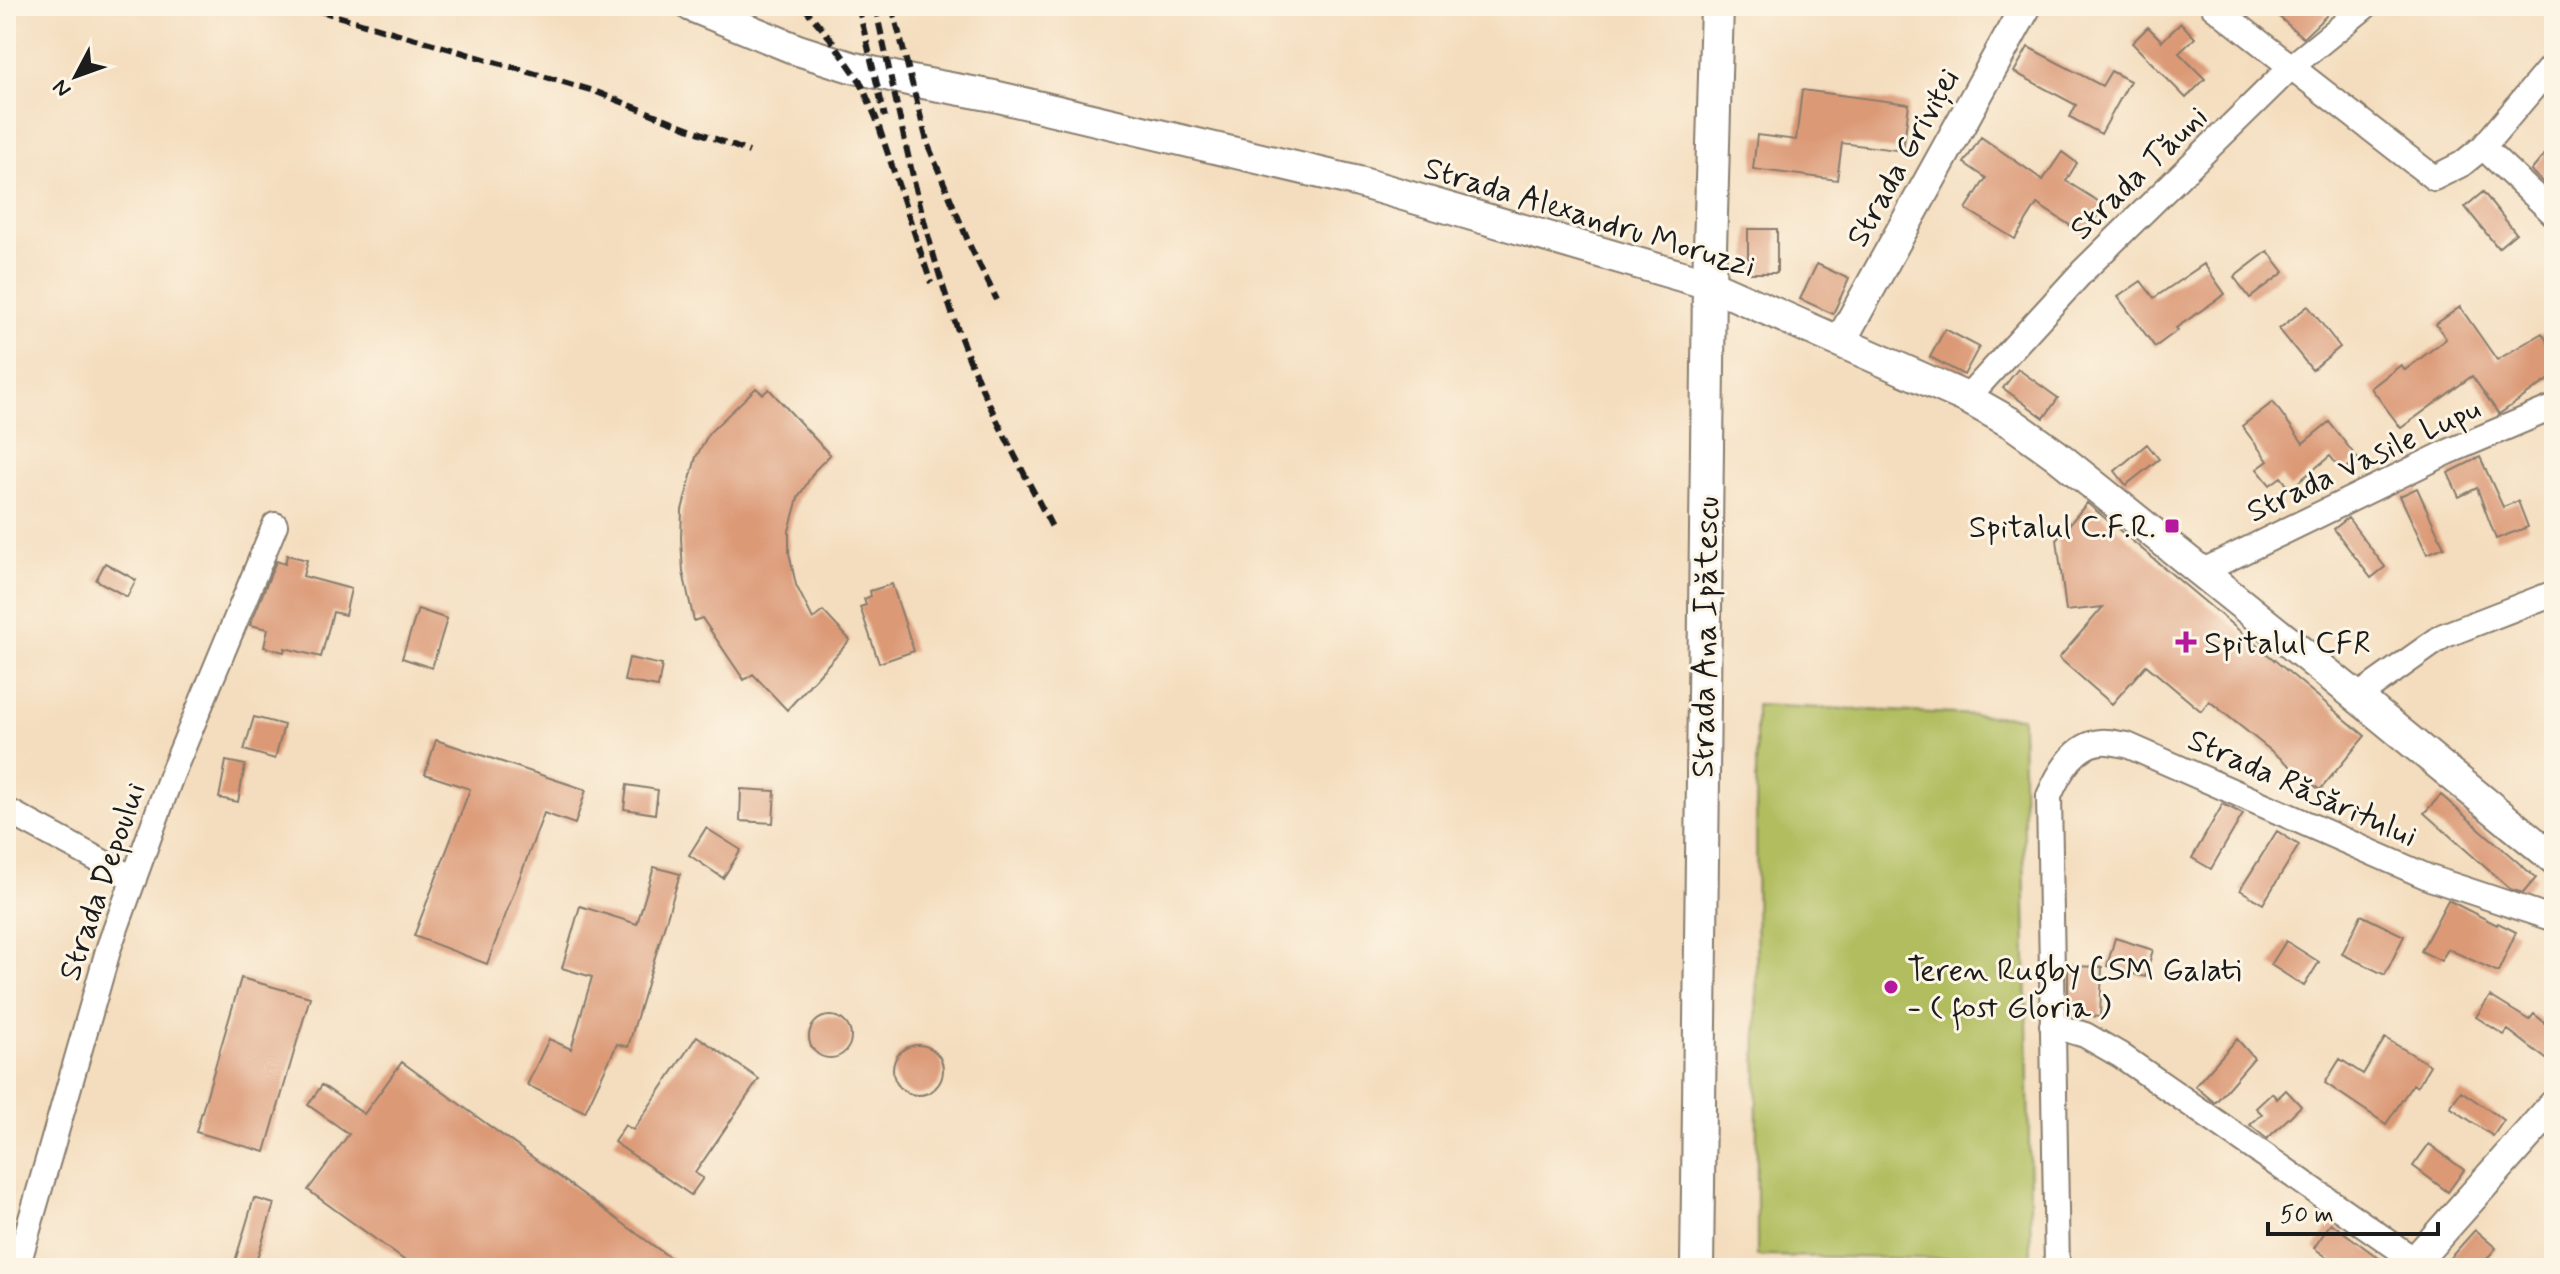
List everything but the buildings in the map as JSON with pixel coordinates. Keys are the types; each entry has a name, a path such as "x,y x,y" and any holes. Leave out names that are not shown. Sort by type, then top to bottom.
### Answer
{"main road":[{"name":"Strada Ana Ipătescu","path":"1697,1268 1709,284 1717,6"}],"street":[{"name":"Strada Alexandru Moruzzi","path":"691,6 798,50 851,67 994,96 1359,182 1709,284 1967,398 2013,424 2055,454 2554,859"},
{"name":"Strada Griviței","path":"1840,342 2026,6"},
{"path":"2213,6 2434,178 2462,164 2483,147 2554,63"},
{"name":"Strada Tăuni","path":"1967,398 2083,271 2291,67 2366,6"},
{"path":"2483,147 2554,214"},
{"name":"Strada Vasile Lupu","path":"2201,572 2448,452 2554,407"},
{"name":"Strada Depoului","path":"17,1268 109,947 171,776 275,525"},
{"path":"2357,697 2443,636 2554,593"},
{"name":"Strada Răsăritului","path":"2052,1025 2049,796 2073,755 2099,741 2127,745 2430,878 2554,919"},
{"path":"6,810 134,879"},
{"path":"2057,1268 2052,1025 2085,1035 2120,1055 2417,1265 2554,1105"}],"green space":[{"name":"Teren Rugby CSM Galati - ( fost Gloria )","path":"1756,705 2022,717 2031,1260 1757,1256"}],"railway":[{"path":"303,6 594,91 749,152"},
{"path":"803,6 860,81 876,118 931,283"},
{"path":"858,6 885,117"},
{"path":"875,6 941,281 987,400 1053,529"},
{"path":"892,6 928,145 971,248 997,300"},
{"path":"1110,1261 1110,1268"}],"place":[{"name":"Spitalul C.F.R.","path":"2172,526"},
{"name":"Spitalul CFR","path":"2186,642"},
{"name":"Teren Rugby CSM Galati - ( fost Gloria )","path":"1891,987"}]}
